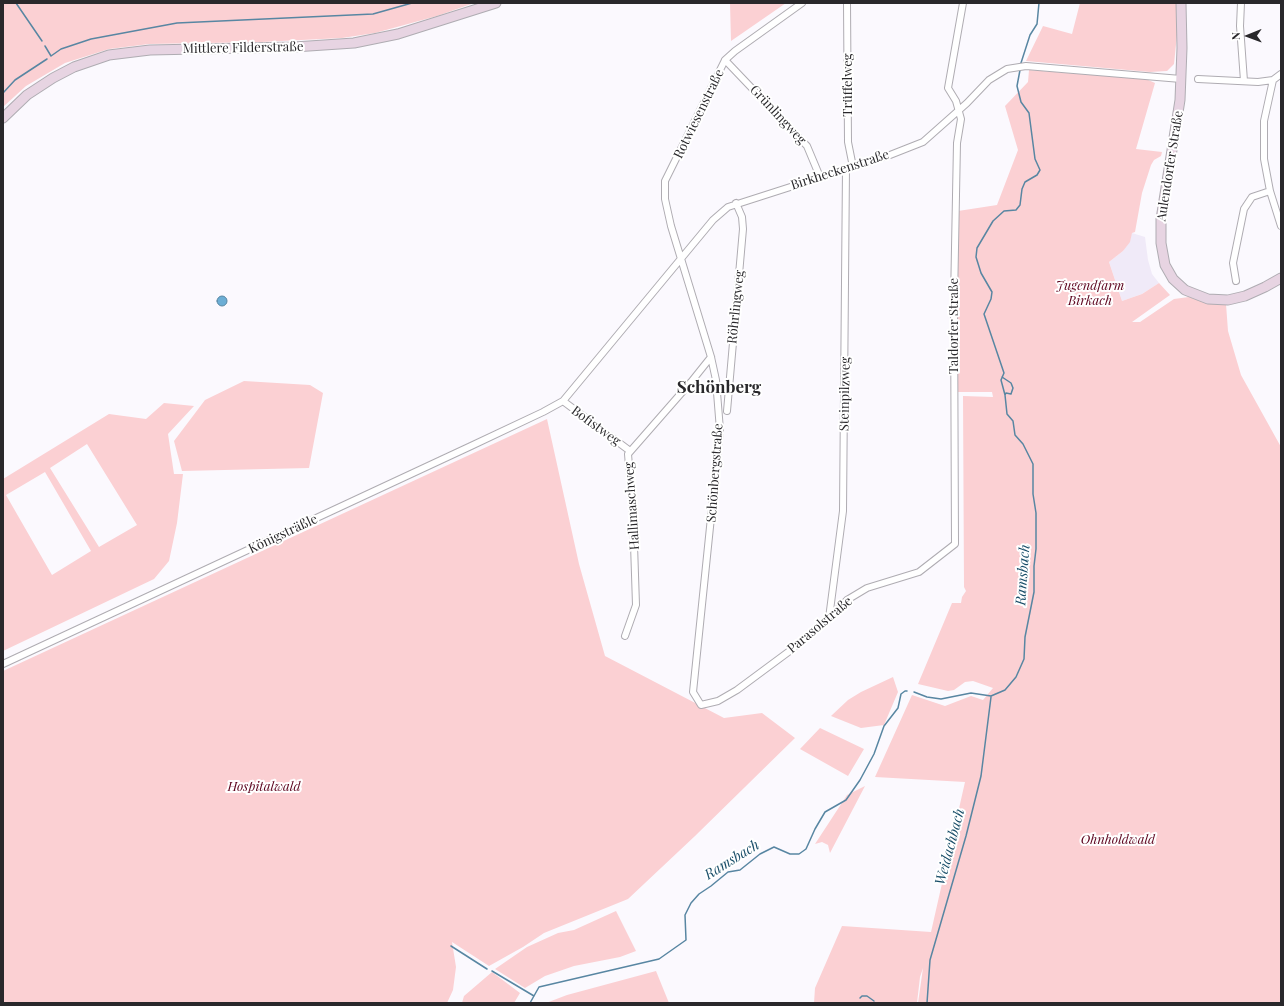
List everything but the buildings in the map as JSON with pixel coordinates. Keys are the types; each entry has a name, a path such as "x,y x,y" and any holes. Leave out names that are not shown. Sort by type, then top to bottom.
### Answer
{"main road":[{"name":"Mittlere Filderstraße","path":"3,118 27,95 53,78 74,67 109,55 150,50 294,47 354,43 398,34 496,3"},
{"name":"Aulendorfer Straße","path":"1182,3 1181,79 1177,122 1161,219 1163,254 1169,272 1180,285 1190,293 1200,297 1217,300 1228,300 1245,296 1281,278"}],"street":[{"name":"Rotwiesenstraße","path":"681,259 665,199 666,181 725,60 735,51 802,3"},
{"name":"Trüffelweg","path":"848,3 849,167"},
{"path":"959,110 948,88 963,3"},
{"path":"1242,3 1240,26 1244,81"},
{"name":"Grünlingweg","path":"725,60 807,146 820,177"},
{"name":"Birkheckenstraße","path":"563,401 713,220 728,206 923,142 959,110 989,80 1007,69 1017,66 1181,79"},
{"path":"1198,79 1244,81 1272,80 1281,74"},
{"path":"1272,80 1264,121 1264,159 1270,191 1280,214 1281,226"},
{"name":"Taldorfer Straße","path":"955,544 954,300 957,143 961,119 959,110"},
{"name":"Steinpilzweg","path":"829,618 843,511 849,167"},
{"path":"1236,281 1233,263 1244,210 1252,197 1270,191"},
{"name":"Röhrlingweg","path":"727,411 743,229 742,217 736,203"},
{"name":"Schönbergstraße","path":"681,259 711,357 716,380 720,430 694,692"},
{"name":"Hallimaschweg","path":"625,636 636,605 633,514 628,454 711,357"},
{"name":"Bofistweg","path":"563,401 630,451"},
{"name":"Königsträßle","path":"3,664 478,443 563,401"},
{"name":"Parasolstraße","path":"694,692 701,705 718,701 737,690 779,659 829,618 847,600 867,588 919,572 955,544"}],"shaded area":[{"path":"1132,233 1145,237 1148,260 1152,274 1159,283 1142,294 1122,301 1109,262 1123,251"}],"green space":[{"path":"3,3 474,3 437,16 375,33 342,38 261,42 149,44 109,49 65,63 26,86 3,107"},
{"path":"730,3 786,3 731,41"},
{"path":"1080,3 1177,3 1178,25 1174,64 1167,71 1150,72 1026,61 1043,26 1072,34"},
{"name":"Ohnholdwald","path":"1029,70 1146,79 1155,83 1136,149 1162,152 1161,156 1154,160 1151,165 1142,193 1135,232 1132,233 1130,242 1123,251 1109,262 1122,301 1142,294 1159,283 1170,295 1132,322 1140,322 1174,299 1189,297 1207,303 1226,304 1228,331 1241,375 1281,447 1281,1003 918,1003 923,968 920,977 917,1003 814,1003 815,988 842,926 931,932 965,782 875,777 912,695 945,706 971,696 983,700 993,688 973,681 965,682 954,690 948,691 918,684 952,603 961,603 962,597 966,591 964,587 963,396 993,397 992,392 958,392 958,211 997,205 1018,150 1005,106 1028,82"},
{"path":"244,381 310,385 323,393 309,468 182,471 174,441 205,400"},
{"path":"164,403 194,406 168,434 174,474 183,474 177,523 169,561 154,579 3,651 3,479 109,414 146,419","holes":["87,444 137,525 99,547 50,468","45,472 91,551 52,575 6,495"]},
{"name":"Hospitalwald","path":"547,419 579,564 605,656 724,718 762,713 795,738 628,899 544,933 523,947 489,966 452,942 456,967 453,990 447,1003 3,1003 3,671"},
{"path":"893,677 898,692 884,725 861,728 831,716 848,700 861,692"},
{"path":"820,728 864,749 848,776 800,749"},
{"path":"865,786 830,853 828,845 822,842 815,844 847,795"},
{"path":"616,911 636,951 620,957 574,966 545,976 525,988 495,969 527,947 558,933 574,930"},
{"path":"656,971 669,1003 546,1003 567,995"},
{"path":"492,972 520,993 514,1003 462,1003 464,996"}],"water":[{"path":"220,296 224,296 227,301 224,306 220,306 217,303 217,299"}],"waterway":[{"path":"16,3 42,41"},
{"path":"45,46 51,56 61,49 91,39 177,23 373,14 412,3"},
{"name":"Ramsbach","path":"1020,66 1030,35 1037,24 1039,3"},
{"path":"3,93 15,80 47,59"},
{"name":"Ramsbach","path":"914,692 927,697 941,699 971,693 991,696 1005,690 1016,677 1024,659 1025,637 1034,592 1034,566 1036,549 1036,513 1033,494 1033,464 1023,444 1015,435 1013,421 1007,414 1005,395 1001,380 1004,373 984,314 991,299 992,292 981,273 976,257 977,248 993,221 1004,211 1016,210 1020,205 1022,189 1025,182 1037,175 1040,170 1035,159 1029,113 1021,102 1017,86 1020,70"},
{"name":"Ramsbach","path":"1002,377 1011,383 1013,388 1011,394 1006,393 1005,395"},
{"name":"Ramsbach","path":"530,1003 539,987 659,959 686,940 685,915 691,903 699,894 728,872 740,870 760,854 774,847 790,854 799,854 806,849 825,812 846,800 860,780 874,754 884,726 898,708 901,694 907,691"},
{"name":"Weidachbach","path":"927,1003 930,960 966,836 981,776 991,697"},
{"path":"451,946 487,969"},
{"path":"492,971 534,996"},
{"path":"860,998 862,996 867,996 874,1001"}],"district":[{"name":"Schönberg","path":"719,388"}],"park label":[{"name":"Jugendfarm Birkach","path":"1090,294"}]}
